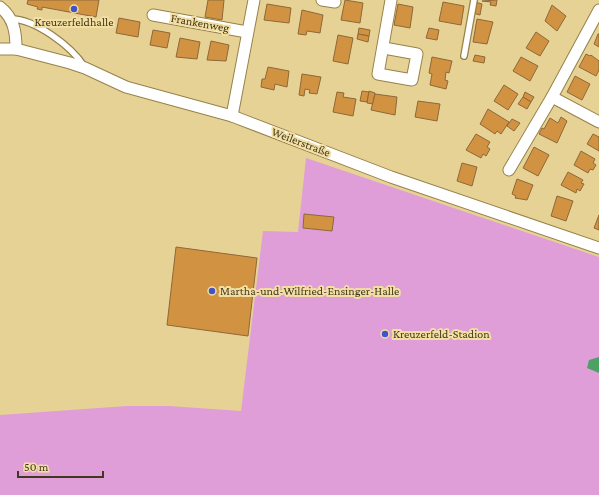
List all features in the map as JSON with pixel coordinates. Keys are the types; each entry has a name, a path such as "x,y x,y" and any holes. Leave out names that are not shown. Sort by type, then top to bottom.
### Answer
{"street":[{"path":"232,116 254,0"},
{"path":"322,0 335,2"},
{"path":"384,48 391,0"},
{"path":"0,8 10,20 16,35 16,49"},
{"path":"509,170 552,97 599,10"},
{"name":"Frankenweg","path":"153,15 247,32"},
{"name":"Weilerstraße","path":"0,49 16,49 85,68 126,87 232,116 391,177 599,248"},
{"path":"552,97 599,122"}],"lane":[{"path":"464,56 474,0"},
{"path":"10,20 22,20 66,45 77,56 85,68"}],"shaded area":[{"path":"306,158 599,257 599,495 0,495 0,415 127,406 169,406 241,411 263,231 298,232"},
{"path":"599,357 599,373 587,368 589,360"}],"building":[{"name":"Kreuzerfeldhalle","path":"28,0 99,0 96,17 42,7 42,10 37,9 38,7 27,4"},
{"path":"208,0 224,0 222,20 205,17"},
{"path":"345,0 363,3 360,23 341,20"},
{"path":"497,0 496,6 490,5 491,2 482,1"},
{"path":"443,2 464,6 461,25 439,21"},
{"path":"475,2 482,4 480,15 473,13"},
{"path":"267,4 291,8 289,23 264,20"},
{"path":"398,4 413,7 410,28 394,25"},
{"path":"552,5 566,16 557,31 545,21"},
{"path":"302,10 323,15 320,33 307,31 306,35 298,34"},
{"path":"119,18 140,22 138,37 116,33"},
{"path":"477,19 493,22 487,44 473,42"},
{"path":"359,28 370,30 369,36 358,34"},
{"path":"429,28 439,30 437,40 426,38"},
{"path":"153,30 170,33 167,48 150,45"},
{"path":"536,32 549,41 540,56 526,48"},
{"path":"358,34 369,36 368,42 357,39"},
{"path":"599,34 599,47 594,44"},
{"path":"338,35 353,38 348,64 333,61"},
{"path":"180,38 200,42 197,59 176,57"},
{"path":"211,41 229,45 226,61 207,60"},
{"path":"586,54 591,55 599,61 599,70 596,76 579,67"},
{"path":"475,55 485,57 484,63 473,61"},
{"path":"432,57 452,61 449,73 446,72 445,80 448,81 446,89 430,85 432,74 429,73"},
{"path":"521,57 538,66 530,81 513,71"},
{"path":"268,67 289,71 287,87 275,84 274,90 261,87 262,79 265,79"},
{"path":"302,74 321,77 317,94 309,93 310,90 305,89 304,96 299,95"},
{"path":"575,76 590,84 582,100 567,92"},
{"path":"504,85 518,94 508,110 494,101"},
{"path":"362,91 369,92 367,102 360,101"},
{"path":"369,91 375,93 373,104 367,103"},
{"path":"337,92 344,93 343,97 356,99 353,116 333,112"},
{"path":"525,92 534,97 531,102 523,97"},
{"path":"375,94 397,97 395,115 371,110"},
{"path":"523,97 531,102 527,109 518,104"},
{"path":"418,101 440,104 437,121 415,117"},
{"path":"488,109 509,122 501,134 497,131 495,134 480,124"},
{"path":"561,117 567,121 557,143 539,134 542,128 544,129 550,118 558,123"},
{"path":"512,119 520,123 514,131 507,126"},
{"path":"476,134 490,142 487,147 490,149 486,156 483,154 481,158 466,150"},
{"path":"593,134 599,137 599,151 587,144"},
{"path":"534,147 549,155 538,176 523,168"},
{"path":"581,151 595,159 593,163 596,165 593,170 590,169 588,173 574,165"},
{"path":"462,163 477,167 472,186 457,181"},
{"path":"568,172 583,180 581,183 584,184 580,191 577,189 576,193 561,185"},
{"path":"517,179 533,185 527,200 515,198 516,196 512,194"},
{"path":"557,196 573,201 566,221 551,216"},
{"path":"304,214 334,217 332,231 303,228"},
{"path":"599,215 599,230 594,228"},
{"name":"Martha-und-Wilfried-Ensinger-Halle","path":"176,247 257,258 248,336 167,325"}],"place":[{"name":"Kreuzerfeldhalle","path":"74,9"},
{"name":"Martha-und-Wilfried-Ensinger-Halle","path":"212,291"},
{"name":"Kreuzerfeld-Stadion","path":"385,334"}]}
